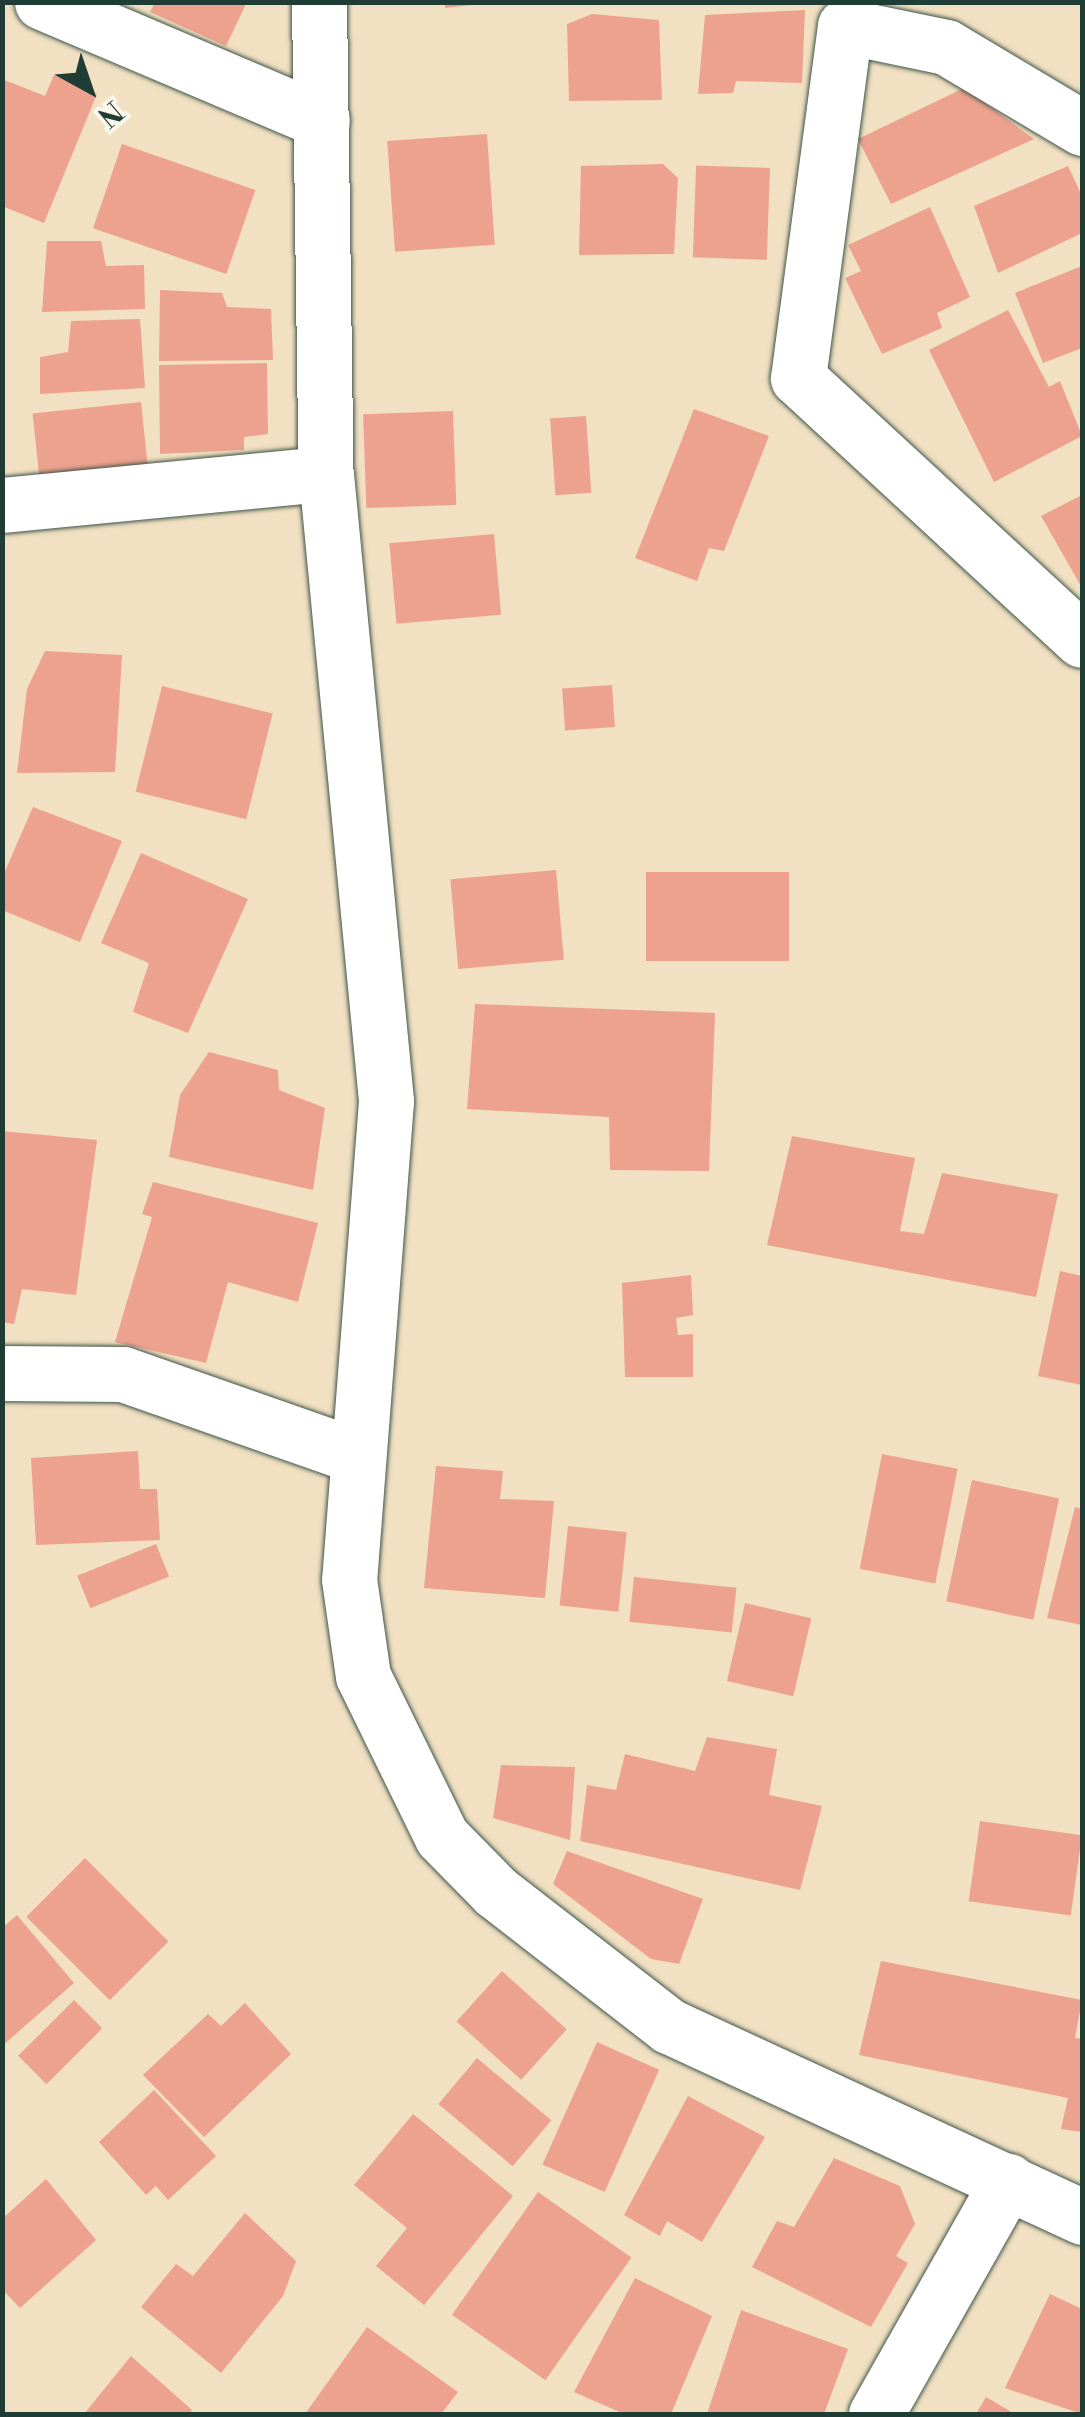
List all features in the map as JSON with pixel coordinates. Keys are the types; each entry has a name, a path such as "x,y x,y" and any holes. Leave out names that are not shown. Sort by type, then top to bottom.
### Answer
{"street":[{"path":"42,2 322,121"},
{"path":"319,2 326,474 386,1101 354,1455 349,1579 363,1676 442,1837 496,1892 669,2026 1082,2218"},
{"path":"1082,128 946,47 845,26 798,378 1082,640"},
{"path":"2,505 326,474"},
{"path":"2,1373 123,1374 354,1455"},
{"path":"876,2414 1008,2181"}],"building":[{"path":"155,2 247,2 226,46 150,12"},
{"path":"445,2 499,2 445,8"},
{"path":"805,10 802,83 736,81 733,93 698,94 705,15"},
{"path":"592,14 659,20 662,100 569,101 567,24"},
{"path":"54,75 97,94 44,223 2,206 2,79 45,96"},
{"path":"964,88 1034,139 891,204 858,139"},
{"path":"487,134 495,245 395,252 387,141"},
{"path":"122,144 255,190 226,274 93,228"},
{"path":"663,164 678,178 674,254 579,255 581,166"},
{"path":"696,165 770,168 767,260 693,257"},
{"path":"1068,166 1082,196 1082,233 998,273 974,206"},
{"path":"930,207 970,297 937,313 942,328 882,354 845,278 861,271 848,245"},
{"path":"47,241 101,241 106,266 144,265 145,309 42,312"},
{"path":"1082,266 1082,348 1043,363 1015,293"},
{"path":"160,290 222,293 227,307 271,309 273,360 159,361"},
{"path":"1008,310 1049,387 1060,381 1082,436 994,482 929,350"},
{"path":"140,319 145,388 40,394 40,357 68,352 71,321"},
{"path":"267,363 268,434 244,437 244,450 160,454 159,365"},
{"path":"141,402 148,465 39,476 33,413"},
{"path":"694,409 769,436 724,551 709,548 697,581 635,558"},
{"path":"453,411 456,505 366,508 363,414"},
{"path":"586,416 591,493 555,495 550,419"},
{"path":"1082,495 1082,588 1041,516"},
{"path":"494,534 501,615 396,624 389,543"},
{"path":"45,651 122,655 115,772 17,773 27,689"},
{"path":"612,685 615,727 565,730 562,688"},
{"path":"162,686 273,714 246,819 136,792"},
{"path":"33,807 122,841 80,942 2,910 2,878"},
{"path":"141,853 248,899 188,1033 133,1012 149,963 101,943"},
{"path":"556,870 564,960 458,969 450,879"},
{"path":"646,872 789,872 789,961 646,961"},
{"path":"475,1004 715,1013 709,1171 610,1170 609,1117 467,1109"},
{"path":"209,1052 278,1070 279,1090 325,1108 313,1190 169,1157 180,1095"},
{"path":"2,1131 97,1140 76,1295 22,1289 14,1324 2,1322"},
{"path":"792,1136 915,1158 900,1231 924,1234 942,1173 1058,1194 1036,1297 767,1245"},
{"path":"153,1182 318,1223 298,1302 228,1282 206,1363 115,1342 152,1217 142,1214"},
{"path":"1060,1271 1082,1276 1082,1385 1038,1376"},
{"path":"691,1275 693,1315 676,1318 678,1335 693,1334 693,1377 625,1377 622,1283"},
{"path":"138,1451 140,1489 157,1489 160,1540 36,1545 31,1458"},
{"path":"882,1454 958,1469 935,1584 860,1569"},
{"path":"436,1466 503,1471 500,1499 554,1501 545,1598 424,1588"},
{"path":"972,1480 1059,1499 1033,1620 946,1601"},
{"path":"1075,1507 1082,1509 1082,1625 1047,1618"},
{"path":"568,1526 627,1532 618,1612 560,1606"},
{"path":"156,1544 169,1576 90,1608 77,1576"},
{"path":"634,1577 736,1588 732,1633 629,1622"},
{"path":"745,1603 811,1618 793,1696 727,1681"},
{"path":"707,1737 777,1749 769,1795 822,1806 800,1890 580,1841 587,1785 616,1790 625,1754 695,1771"},
{"path":"501,1765 575,1767 570,1840 493,1818"},
{"path":"980,1821 1082,1835 1071,1916 969,1901"},
{"path":"567,1851 703,1899 679,1964 651,1959 553,1884"},
{"path":"85,1858 168,1941 110,2000 26,1917"},
{"path":"17,1915 74,1983 2,2046 2,1928"},
{"path":"881,1961 1082,2000 1075,2038 1082,2039 1082,2132 1061,2129 1068,2098 859,2055"},
{"path":"502,1971 567,2029 521,2080 456,2022"},
{"path":"74,2000 102,2028 46,2084 18,2056"},
{"path":"245,2003 291,2054 204,2137 143,2075 208,2014 221,2026"},
{"path":"597,2042 659,2070 605,2192 542,2164"},
{"path":"477,2058 551,2120 513,2166 438,2104"},
{"path":"154,2090 216,2156 168,2200 156,2186 146,2195 99,2142"},
{"path":"688,2096 765,2137 702,2242 667,2221 660,2236 624,2215"},
{"path":"413,2114 513,2196 424,2305 376,2266 407,2228 354,2185"},
{"path":"834,2158 900,2186 915,2224 896,2256 908,2263 871,2327 752,2267 777,2221 794,2227"},
{"path":"46,2179 96,2240 20,2308 2,2289 2,2219"},
{"path":"538,2192 631,2257 545,2380 452,2315"},
{"path":"245,2213 296,2261 283,2296 221,2373 141,2307 176,2264 193,2276"},
{"path":"635,2278 712,2316 671,2414 624,2414 574,2392"},
{"path":"1050,2294 1082,2309 1082,2414 1005,2388"},
{"path":"741,2310 848,2349 824,2414 707,2414"},
{"path":"367,2327 458,2392 441,2414 305,2414"},
{"path":"131,2356 192,2410 189,2414 84,2414"},
{"path":"986,2397 1015,2414 976,2414"}]}
